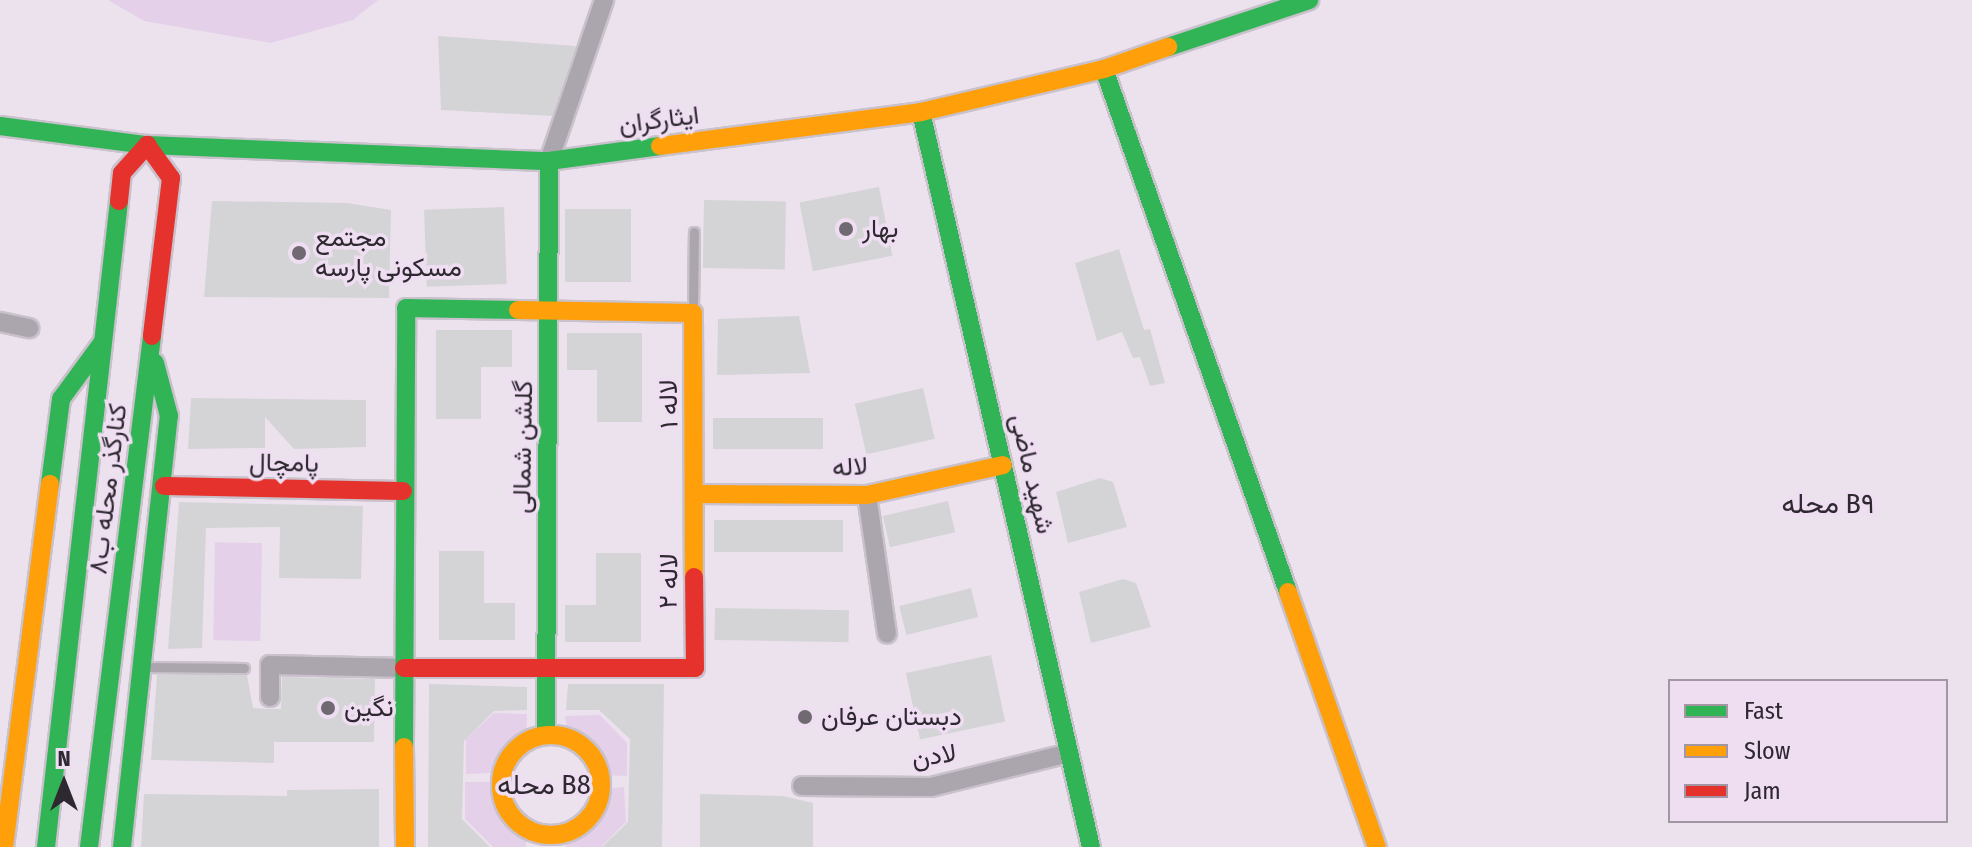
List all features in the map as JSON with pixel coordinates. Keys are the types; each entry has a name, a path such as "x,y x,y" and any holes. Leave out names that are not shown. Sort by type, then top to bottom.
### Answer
{"street":[{"path":"549,161 604,0"},
{"name":"ایثارگران","path":"0,126 147,145 549,161 921,112 1104,69 1309,0"},
{"path":"1104,69 1377,847"},
{"name":"شهید ماضی","path":"921,112 1091,847"},
{"path":"46,847 122,173 147,145"},
{"name":"کنارگذر محله ب۸","path":"89,847 171,178 147,145"},
{"name":"گلشن شمالی","path":"546,734 551,309 549,161"},
{"path":"405,847 403,491 406,308 693,313"},
{"name":"لاله ۱","path":"693,313 696,494"},
{"path":"0,322 29,328"},
{"path":"4,847 61,399 104,340"},
{"path":"122,847 164,486 169,416 151,348"},
{"name":"لاله","path":"696,494 867,495 1003,465"},
{"name":"پامچال","path":"164,486 403,491"},
{"name":"لاله ۲","path":"547,669 695,668 696,494"},
{"path":"867,495 887,634"},
{"path":"270,697 270,665 547,669"},
{"path":"546,734 579,743 591,754 601,786 590,817 577,828 548,841 515,821 500,792 506,760 517,747 546,734"},
{"name":"لادن","path":"802,786 931,787 1069,753"}],"lane":[{"path":"693,313 694,232"},
{"path":"143,667 244,668"}],"shaded area":[{"path":"108,0 378,0 353,20 271,43 144,21"},
{"path":"215,542 262,543 260,641 213,640"},
{"path":"494,713 527,714 526,737 503,745 491,773 466,774 466,739"},
{"path":"600,715 627,743 627,776 603,775 595,752 567,732 565,716"},
{"path":"465,782 491,782 495,810 505,823 526,833 526,847 493,847 465,819"},
{"path":"624,787 626,822 601,847 566,847 565,837 590,820 602,789"}],"building":[{"path":"438,36 576,46 552,116 441,110"},
{"name":"بهار","path":"879,187 892,256 813,271 799,202"},
{"path":"704,200 786,201 785,269 703,268"},
{"name":"مجتمع مسکونی پارسه","path":"212,201 347,203 391,210 389,298 204,297"},
{"path":"504,207 507,284 427,287 424,210"},
{"path":"565,209 631,209 631,282 565,282"},
{"path":"1119,249 1144,330 1150,329 1165,383 1150,386 1140,357 1133,358 1122,332 1097,341 1075,263"},
{"path":"799,316 810,373 717,375 718,319"},
{"path":"436,330 512,330 512,367 481,367 481,419 436,419"},
{"path":"567,333 642,333 642,422 597,422 597,370 567,370"},
{"path":"923,388 935,439 866,454 855,404"},
{"path":"191,398 366,400 366,447 294,449 265,417 265,448 188,449"},
{"path":"713,418 823,418 823,449 713,449"},
{"path":"1100,478 1113,482 1127,527 1068,543 1056,492"},
{"path":"948,501 955,532 890,547 883,516"},
{"path":"179,502 363,506 361,579 279,578 280,527 206,528 202,648 168,649"},
{"path":"714,520 843,520 843,552 714,552"},
{"path":"439,551 484,551 484,603 515,603 515,640 439,640"},
{"path":"596,553 641,553 641,642 565,642 565,605 596,605"},
{"path":"1123,579 1136,583 1151,627 1091,643 1079,592"},
{"path":"971,588 978,617 906,635 899,606"},
{"path":"715,608 849,610 848,642 714,640"},
{"path":"991,655 1005,722 920,740 906,673"},
{"path":"157,675 247,675 253,708 269,709 281,709 282,677 375,679 374,742 274,742 274,763 151,760"},
{"path":"429,684 527,687 527,710 494,711 464,741 462,819 490,847 428,847"},
{"path":"568,684 664,684 662,847 602,847 628,822 630,739 599,710 566,710"},
{"path":"379,789 379,847 141,847 144,794 287,796 287,790"},
{"path":"700,794 783,796 813,803 813,847 700,847"}],"traffic: fast":[{"path":"1168,47 1309,0"},
{"path":"1104,69 1288,592"},
{"path":"921,112 1091,847"},
{"path":"0,126 147,145 549,161 660,146"},
{"path":"546,734 549,161"},
{"path":"46,847 119,201"},
{"path":"404,747 406,308 518,310"},
{"path":"89,847 152,336"},
{"path":"50,484 61,399 102,343"},
{"path":"122,847 169,416 155,363"}],"traffic: slow":[{"path":"660,146 921,112 1104,69 1168,47"},
{"path":"518,310 693,313 694,577"},
{"path":"696,494 867,495 1003,465"},
{"path":"4,847 50,484"},
{"path":"1288,592 1377,847"},
{"path":"551,735 570,739 587,749 597,766 601,785 597,804 587,821 570,831 551,835 532,831 515,821 505,804 501,785 505,766 515,749 532,739 551,735"},
{"path":"404,747 405,847"}],"traffic: jam":[{"path":"119,201 122,173 147,145 171,178 152,336"},
{"path":"164,486 403,491"},
{"path":"404,668 695,668 694,577"}],"place":[{"name":"بهار","path":"846,229"},
{"name":"مجتمع مسکونی پارسه","path":"299,253"},
{"name":"نگین","path":"328,708"},
{"name":"دبستان عرفان","path":"805,717"}],"district":[{"name":"محله B۹","path":"1828,504"},
{"name":"محله B8","path":"544,785"}]}
